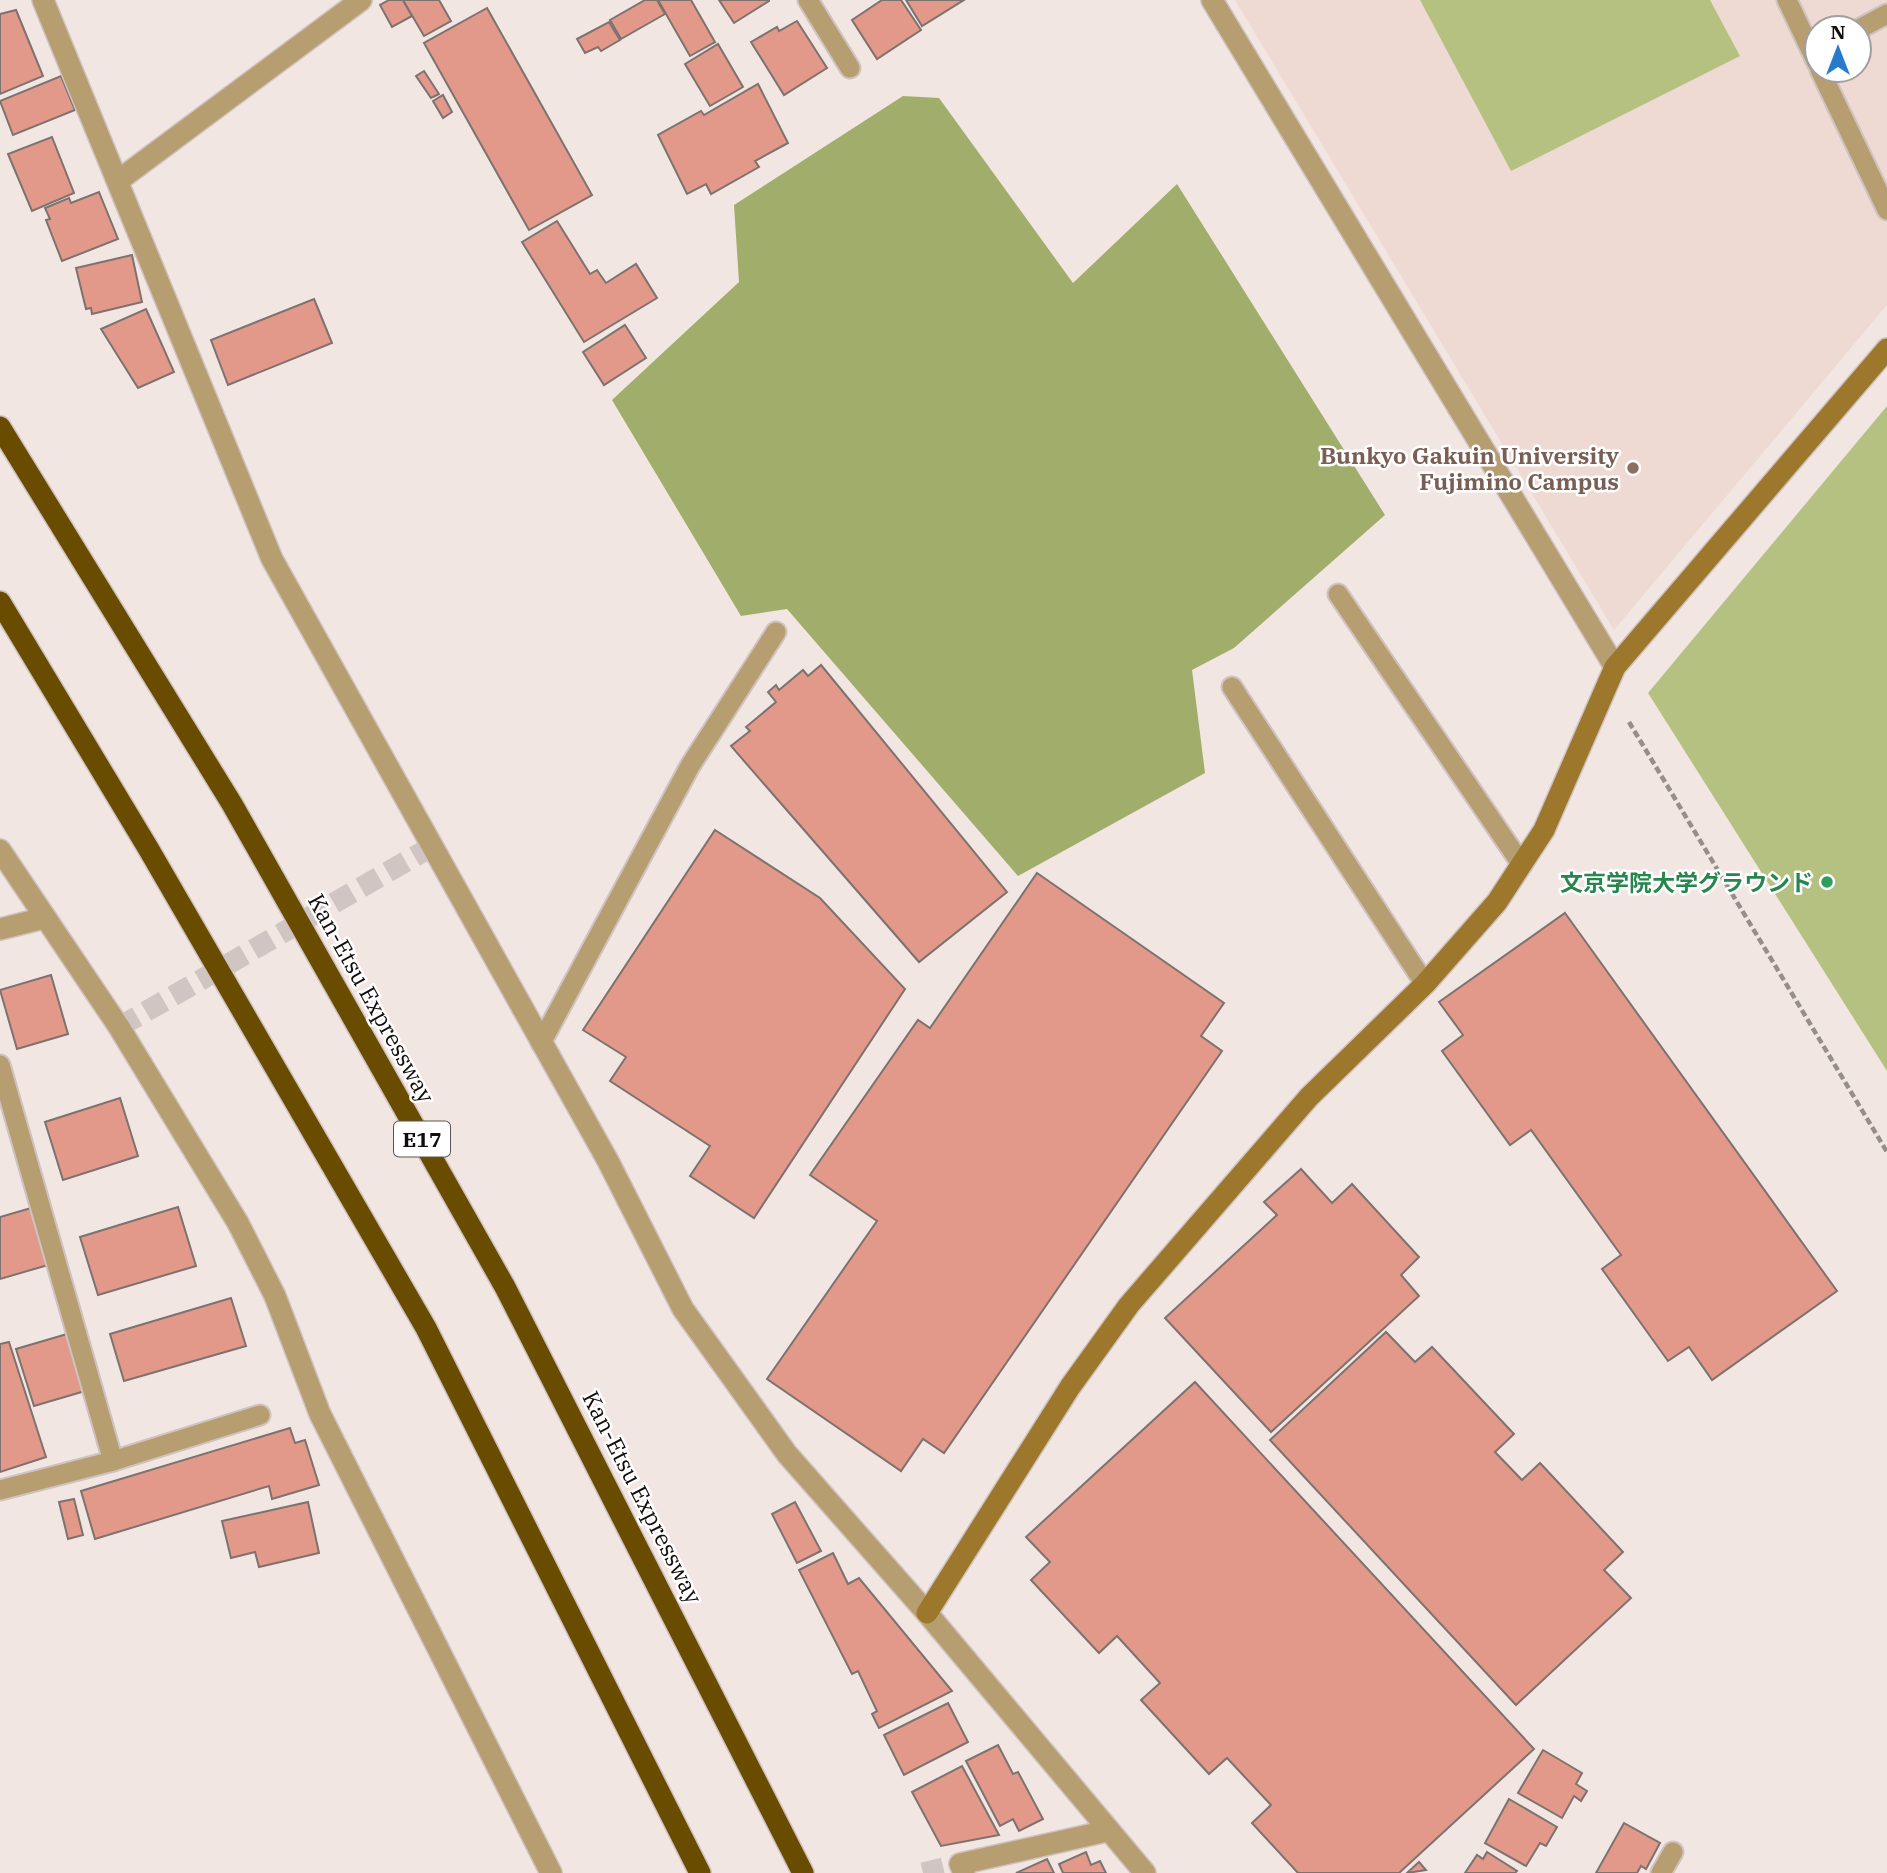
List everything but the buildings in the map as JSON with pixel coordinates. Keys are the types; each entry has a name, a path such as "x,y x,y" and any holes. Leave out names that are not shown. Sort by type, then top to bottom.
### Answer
{"highway":[{"name":"Kan-Etsu Expressway","path":"0,426 232,804 505,1287 803,1873"},
{"path":"0,602 155,860 426,1328 700,1873"}],"street":[{"path":"43,0 272,559 607,1161 683,1309 787,1454 927,1613 1107,1831 1145,1873"},
{"path":"119,180 361,0"},
{"path":"1212,0 1611,676"},
{"path":"927,1613 1070,1387 1129,1305 1309,1097 1426,984 1497,902 1544,830 1611,676 1887,349"},
{"path":"0,850 120,1027 239,1223 275,1296 320,1414 551,1873"},
{"path":"0,929 44,918"},
{"path":"964,1873 960,1864 1107,1831"}],"lane":[{"path":"808,0 850,68"},
{"path":"1787,0 1803,31"},
{"path":"1829,84 1887,209"},
{"path":"1338,594 1522,865"},
{"path":"541,1043 690,766 776,632"},
{"path":"1232,687 1426,984"},
{"path":"0,1065 113,1461"},
{"path":"0,1490 113,1461 260,1415"},
{"path":"1661,1873 1673,1852"}],"path":[{"path":"1611,676 1887,1152"}],"shaded area":[{"name":"Bunkyo Gakuin University Fujimino Campus","path":"1235,0 1887,0 1887,305 1614,630"}],"green space":[{"path":"1420,0 1710,0 1740,56 1511,171"},
{"path":"903,96 939,98 1073,283 1177,184 1385,515 1234,648 1192,670 1205,773 1018,876 787,609 741,616 612,400 739,282 734,205"},
{"name":"文京学院大学グラウンド","path":"1887,406 1887,1071 1648,693"}],"tunnel":[{"path":"119,1027 433,846"},
{"path":"923,1873 960,1864"}],"place":[{"name":"Bunkyo Gakuin University Fujimino Campus","path":"1633,468"},
{"name":"文京学院大学グラウンド","path":"1827,882"}]}
